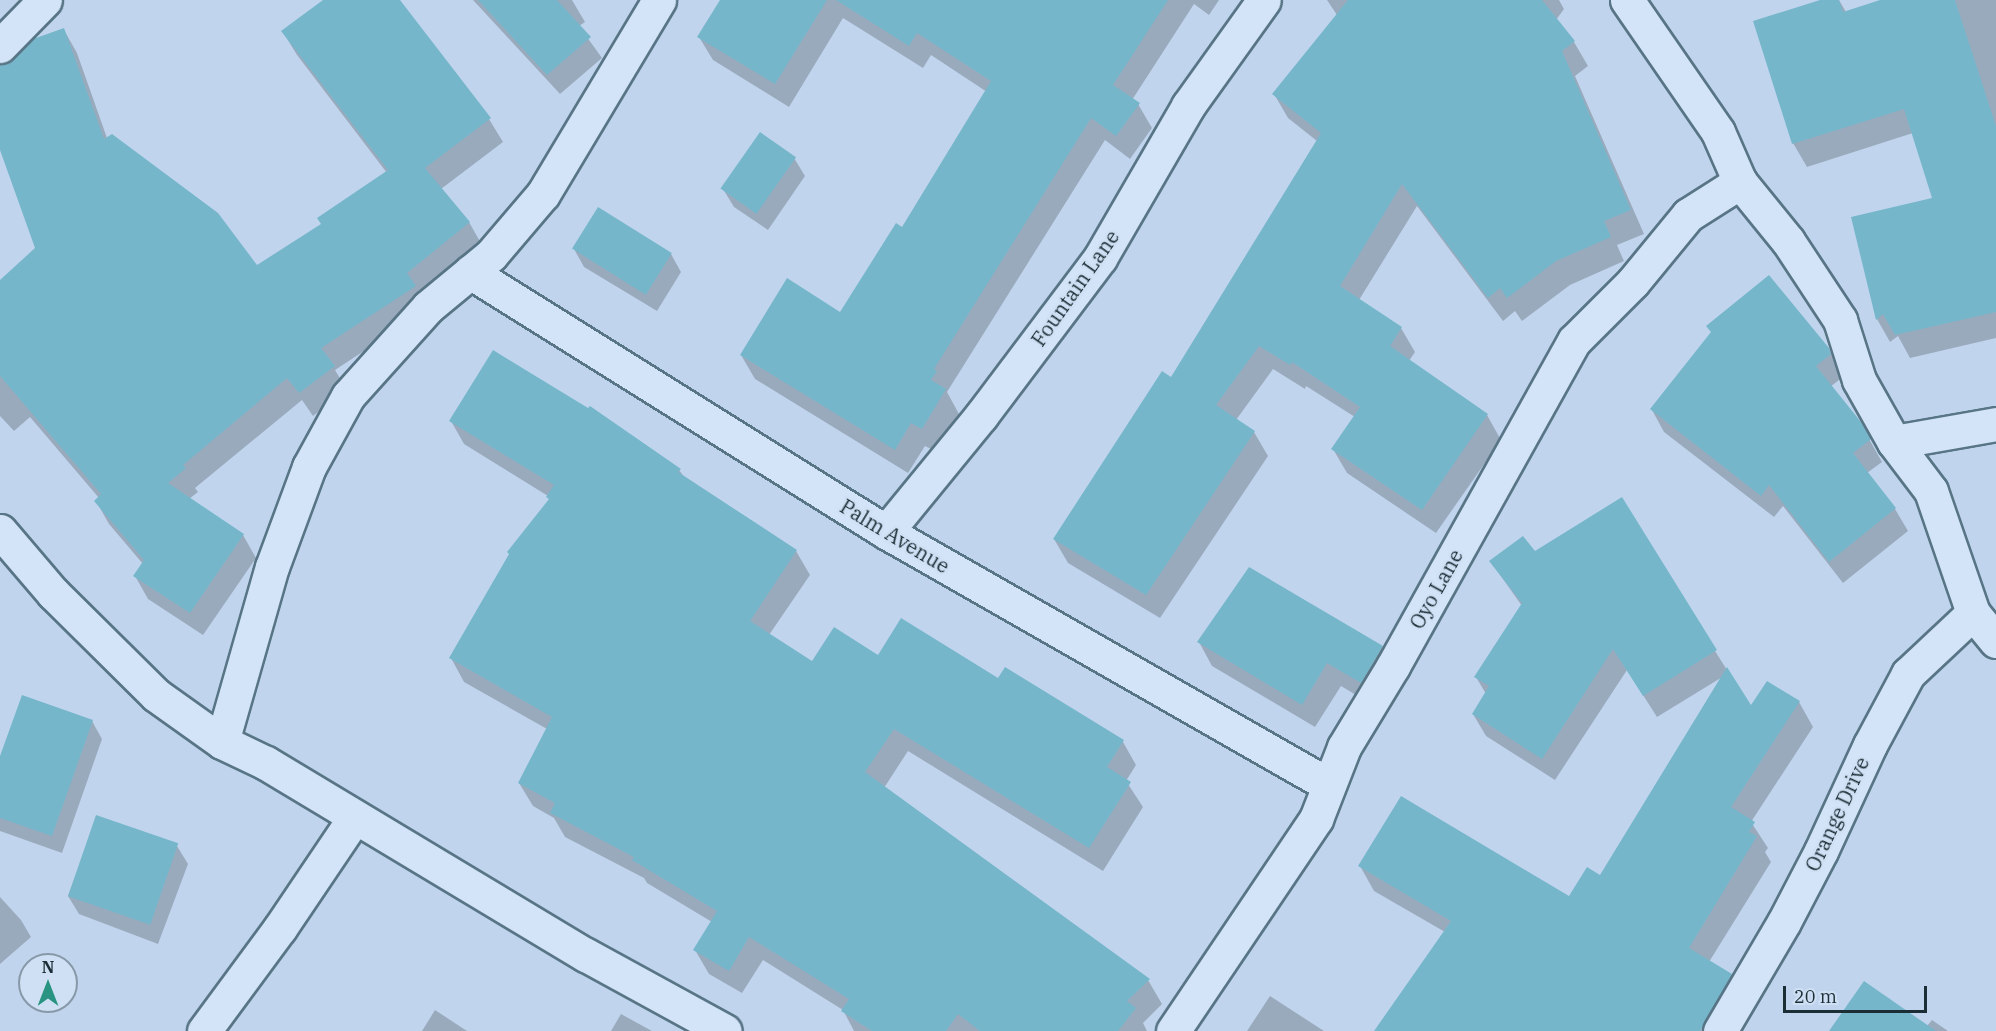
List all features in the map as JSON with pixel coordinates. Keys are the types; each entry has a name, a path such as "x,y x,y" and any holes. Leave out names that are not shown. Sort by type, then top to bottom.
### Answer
{"street":[{"path":"0,46 45,0"},
{"path":"222,742 272,567 309,467 348,396 428,307 491,255 543,194 658,0"},
{"name":"Fountain Lane","path":"886,532 981,416 1100,258 1188,106 1264,0"},
{"path":"1638,3 1718,132 1740,182 1788,241 1840,320 1859,380 1894,442 1931,491 1973,613 1996,641"},
{"name":"Oyo Lane","path":"1173,1031 1316,819 1344,747 1393,666 1574,341 1641,273 1688,215 1740,182"},
{"name":"Palm Avenue","path":"470,272 886,532 1329,785"},
{"path":"1894,442 1996,424"},
{"path":"0,531 53,593 156,695 222,742 266,763 586,955 724,1031"},
{"name":"Orange Drive","path":"1720,1031 1789,912 1821,851 1870,745 1908,674 1973,613"},
{"path":"204,1031 280,928 355,817"}],"building":[{"path":"323,0 400,0 491,118 425,168 470,222 407,273 416,286 321,348 335,366 299,393 287,378 183,465 186,468 168,483 244,534 190,613 133,576 144,560 94,501 101,494 0,376 0,280 35,248 0,150 0,64 13,59 33,39 64,28 104,139 112,134 218,213 257,265 321,224 317,218 388,170 281,31"},
{"path":"478,0 557,0 591,37 547,75"},
{"path":"720,0 827,0 775,84 697,37"},
{"path":"836,0 1168,0 1113,85 1140,103 1116,136 1091,118 934,369 937,371 931,380 946,389 922,429 911,423 895,450 740,355 787,278 840,312 896,223 902,227 991,81 917,33 909,46"},
{"path":"1348,0 1542,0 1575,41 1562,51 1631,210 1604,221 1611,237 1556,261 1507,298 1500,288 1488,298 1402,184 1340,286 1402,327 1390,346 1488,414 1422,510 1331,449 1360,407 1292,362 1290,365 1259,346 1216,405 1255,431 1146,595 1053,539 1162,371 1171,377 1321,133 1272,94"},
{"path":"1820,0 1839,0 1843,12 1880,0 1955,0 1996,126 1996,312 1895,335 1883,314 1876,320 1851,217 1932,198 1904,109 1792,144 1753,21"},
{"path":"760,132 796,157 756,214 720,189"},
{"path":"598,207 672,253 646,295 572,249"},
{"path":"1769,275 1829,348 1831,354 1816,366 1861,422 1871,439 1853,453 1896,508 1829,562 1769,485 1761,496 1650,409 1711,332 1706,326"},
{"path":"493,350 588,408 590,406 681,469 678,472 797,550 750,621 812,661 834,627 878,655 901,618 998,678 1005,667 1124,740 1107,767 1131,782 1089,848 894,729 865,772 1150,979 1127,1001 1136,1008 1118,1031 980,1031 958,1014 946,1031 872,1031 841,1011 849,999 749,937 729,971 693,950 717,911 632,860 634,857 550,813 555,803 518,783 552,717 449,658 509,554 507,552 549,499 546,497 554,485 449,421"},
{"path":"1622,497 1717,650 1643,696 1613,649 1542,759 1472,714 1489,686 1474,677 1522,603 1489,561 1523,536 1535,551"},
{"path":"1249,567 1383,646 1361,683 1327,663 1302,705 1197,642"},
{"path":"1727,667 1751,705 1767,681 1800,701 1731,807 1755,822 1749,832 1757,836 1689,948 1732,974 1700,1031 1374,1031 1451,921 1358,866 1401,796 1569,896 1587,867 1600,875"},
{"path":"22,695 93,720 52,836 0,818 0,756"},
{"path":"96,815 178,843 150,925 68,896"},
{"path":"1864,981 1936,1031 1829,1031"}]}
